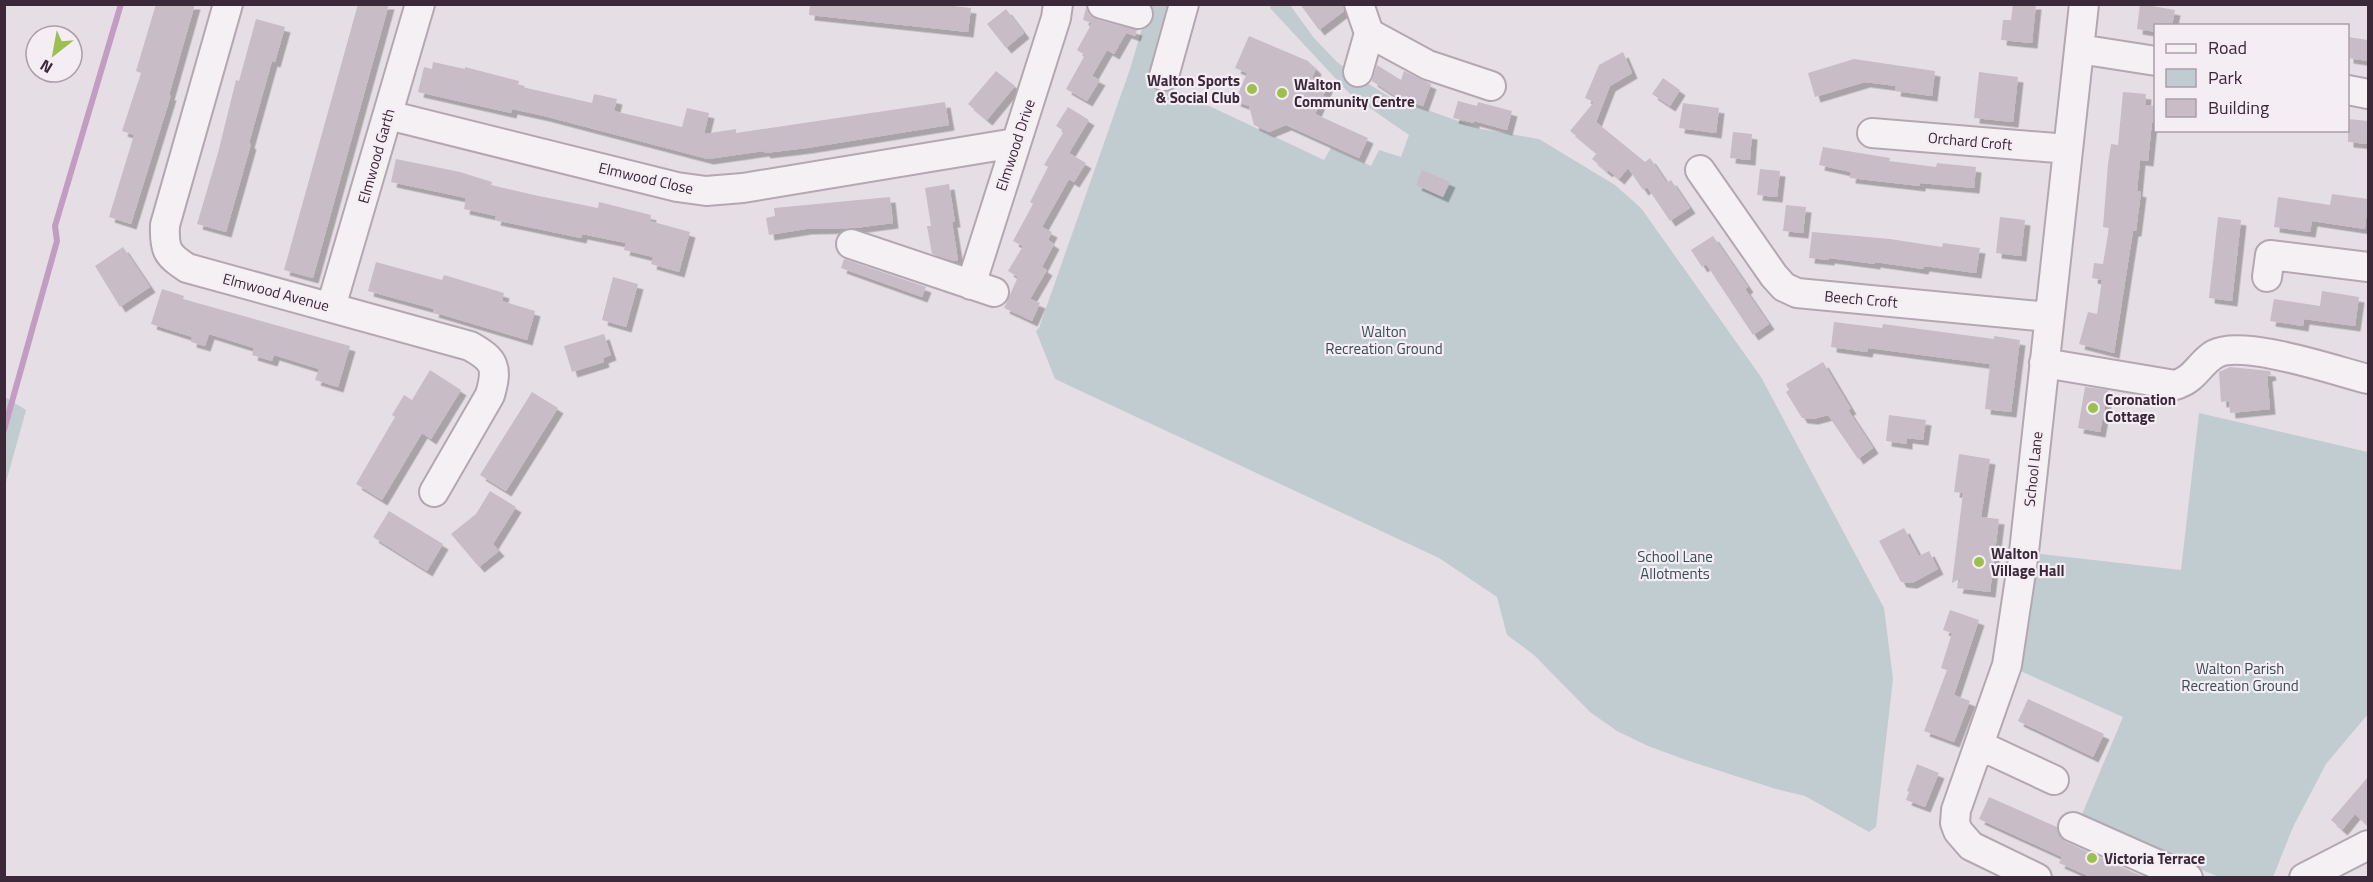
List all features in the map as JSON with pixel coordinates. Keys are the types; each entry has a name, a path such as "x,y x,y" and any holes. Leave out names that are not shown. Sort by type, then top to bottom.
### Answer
{"street":[{"name":"Elmwood Avenue","path":"228,4 165,225 164,243 171,257 187,268 470,346 487,355 493,364 495,378 490,394 430,498"},
{"name":"Elmwood Garth","path":"331,307 420,4"},
{"path":"1102,4 1138,14"},
{"path":"1164,76 1184,4"},
{"path":"1358,72 1369,33 1359,4"},
{"name":"School Lane","path":"2025,875 1971,846 1958,831 1955,823 1956,810 2007,665 2024,552 2084,4"},
{"name":"Elmwood Drive","path":"851,244 983,289 1015,143 1060,5"},
{"path":"1369,33 1428,65 1491,86"},
{"path":"2079,49 2154,61"},
{"path":"2349,90 2368,94"},
{"name":"Elmwood Close","path":"388,115 677,187 706,191 743,188 888,162 1015,143"},
{"name":"Orchard Croft","path":"1872,128 2068,149"},
{"name":"Beech Croft","path":"1700,170 1725,193 1774,276 1784,287 1797,293 2049,317"},
{"path":"2267,277 2270,255 2368,267"},
{"path":"2044,363 2175,385 2187,381 2215,354 2233,350 2260,351 2368,379"},
{"path":"1979,745 2046,771"},
{"path":"2073,827 2188,878"},
{"path":"2315,875 2368,845"}],"green space":[{"path":"1149,5 1173,5 1152,79 1324,160 1331,148 1371,166 1379,150 1401,157 1409,135 1351,95 1270,8 1271,5 1290,5 1314,38 1337,62 1390,97 1481,129 1539,139 1615,185 1641,208 1761,377 1884,608 1893,679 1876,827 1869,832 1805,796 1686,760 1648,746 1617,731 1590,712 1534,655 1507,635 1497,597 1439,558 1055,379 1036,331 1039,328 1130,69"},
{"path":"5,397 26,410 5,486"},
{"name":"Walton Parish Recreation Ground","path":"2199,413 2368,452 2368,714 2326,764 2293,827 2273,877 2219,877 2080,819 2123,717 2007,665 2024,552 2181,570"}],"building":[{"path":"156,4 195,4 169,95 171,95 131,224 109,217 134,135 122,131 141,73 136,71"},
{"path":"358,4 389,4 313,278 284,270"},
{"path":"810,4 937,4 971,8 968,32 809,15"},
{"path":"1300,4 1343,4 1344,11 1319,30"},
{"path":"2013,4 2036,4 2032,43 2001,40 2003,20 2011,20"},
{"path":"2140,4 2175,10 2172,24 2154,24 2154,32 2137,29"},
{"path":"1086,8 1090,15 1098,20 1137,30 1135,36 1126,33 1114,54 1107,50 1092,76 1100,80 1087,101 1066,89 1085,55 1077,50 1092,23 1083,20"},
{"path":"1006,9 1024,33 1006,48 987,24"},
{"path":"256,19 285,27 275,62 272,61 226,232 197,224 236,80 239,81"},
{"name":"Walton Community Centre","path":"1249,36 1308,61 1316,69 1312,78 1328,85 1315,114 1368,138 1359,158 1286,125 1269,132 1254,125 1249,106 1235,101 1247,73 1235,68"},
{"path":"2349,37 2368,40 2368,61 2349,58"},
{"path":"1623,52 1632,73 1610,86 1596,122 1645,162 1650,158 1667,183 1671,180 1690,208 1670,221 1647,187 1643,190 1628,168 1619,179 1608,170 1607,172 1592,159 1597,153 1570,131 1594,102 1585,98 1599,65"},
{"path":"1854,59 1935,71 1932,96 1895,91 1896,86 1865,82 1815,97 1808,73"},
{"path":"433,62 465,69 465,67 519,81 518,86 592,103 594,94 617,99 614,111 682,127 687,108 709,113 704,134 736,129 736,133 945,102 949,125 807,148 708,159 544,116 512,109 511,113 418,92 424,67 432,69"},
{"path":"1377,65 1401,80 1404,71 1431,84 1423,106 1395,96 1372,81"},
{"path":"996,71 1015,86 987,120 968,104"},
{"path":"1979,72 2018,77 2013,122 1974,118"},
{"path":"1663,78 1680,90 1670,106 1652,94"},
{"path":"2123,92 2146,94 2145,105 2154,106 2154,122 2152,122 2148,161 2140,160 2137,191 2141,192 2136,231 2133,231 2114,353 2079,344 2088,312 2097,314 2102,280 2092,278 2094,263 2103,264 2109,228 2103,227 2108,164 2111,144 2118,145"},
{"path":"1458,101 1477,106 1478,102 1512,111 1507,130 1453,118"},
{"path":"1683,103 1719,108 1716,133 1679,128"},
{"path":"1068,107 1089,120 1069,153 1086,163 1074,182 1069,179 1042,227 1052,232 1048,240 1054,244 1042,267 1047,270 1030,299 1040,303 1032,321 1004,308 1018,277 1008,271 1023,246 1013,241 1033,204 1030,202 1048,167 1044,165 1064,131 1056,126"},
{"path":"2349,119 2368,121 2368,144 2348,142"},
{"path":"1733,132 1752,134 1750,160 1730,158"},
{"path":"1823,147 1890,158 1889,161 1936,167 1937,163 1976,167 1974,188 1920,183 1920,186 1850,178 1851,172 1819,165"},
{"path":"396,159 460,172 492,182 491,185 534,195 598,208 599,202 651,215 650,221 690,232 679,272 651,264 653,257 624,250 626,243 582,234 581,238 495,220 496,216 464,209 466,198 391,182"},
{"path":"1760,169 1780,171 1777,197 1757,195"},
{"path":"1422,170 1450,182 1443,197 1416,185"},
{"path":"949,184 958,260 954,261 932,254 927,226 931,226 925,188"},
{"path":"2332,194 2368,199 2365,229 2312,221 2310,232 2274,227 2278,197 2330,205"},
{"path":"890,197 893,223 855,228 806,229 769,235 766,218 775,216 774,208"},
{"path":"1786,205 1806,207 1803,233 1783,231"},
{"path":"2000,217 2025,220 2021,256 1996,253"},
{"path":"2218,217 2241,220 2232,301 2209,298"},
{"path":"1812,232 1890,239 1942,247 1943,243 1980,248 1976,273 1924,266 1923,269 1875,262 1875,264 1829,258 1829,260 1809,258"},
{"path":"1713,236 1748,287 1745,289 1769,324 1753,335 1706,264 1702,267 1691,250"},
{"path":"123,247 150,287 120,307 95,266"},
{"path":"844,259 926,287 922,297 841,268"},
{"path":"376,262 442,280 444,275 504,293 502,301 535,311 527,340 433,312 434,309 368,291"},
{"path":"613,277 638,284 626,327 602,320"},
{"path":"162,289 184,296 183,299 350,346 338,387 315,380 319,369 274,355 272,361 252,355 254,348 209,334 205,346 191,342 192,337 151,324"},
{"path":"2322,291 2359,297 2355,326 2304,319 2303,326 2270,321 2274,299 2320,306"},
{"path":"1834,322 1882,328 1883,324 1994,339 1994,336 2020,340 2011,412 1985,409 1990,364 1868,348 1867,352 1831,347"},
{"path":"604,334 611,355 603,358 604,362 572,372 564,346"},
{"path":"1823,362 1851,409 1848,410 1873,448 1858,459 1828,415 1813,419 1802,418 1786,392 1789,390 1786,384"},
{"path":"2230,367 2270,371 2271,375 2267,376 2270,409 2230,413 2229,401 2221,402 2219,372"},
{"path":"430,370 461,390 431,439 422,433 382,500 356,484 395,417 392,415 404,395 412,400"},
{"name":"Coronation Cottage","path":"2085,387 2108,390 2100,432 2078,428"},
{"path":"532,392 558,408 506,491 480,475"},
{"path":"1889,415 1926,420 1923,440 1907,438 1907,444 1886,441"},
{"path":"1959,454 1990,459 1981,517 1999,519 1990,592 1957,588 1961,578 1952,583 1963,493 1954,492"},
{"path":"490,491 516,507 493,544 499,551 479,567 451,534 476,514"},
{"path":"389,511 443,544 427,571 373,537"},
{"path":"1904,528 1919,556 1929,551 1938,569 1912,583 1901,582 1879,541"},
{"path":"1950,610 1979,620 1954,695 1970,701 1954,742 1924,731 1947,670 1941,668 1952,633 1943,630"},
{"path":"2028,699 2104,734 2093,757 2018,721"},
{"path":"1917,764 1939,773 1925,807 1906,800"},
{"path":"2368,777 2368,826 2355,814 2342,830 2331,820"},
{"path":"1989,797 2057,827 2059,836 2066,842 2146,878 2093,878 2059,863 2062,857 1979,819"}],"waterway":[{"path":"4,430 57,241 55,226 121,4"}],"place":[{"name":"Walton Sports & Social Club","path":"1252,89"},
{"name":"Walton Community Centre","path":"1282,93"},
{"name":"Coronation Cottage","path":"2093,408"},
{"name":"Walton Village Hall","path":"1979,562"},
{"name":"Victoria Terrace","path":"2092,858"}],"park label":[{"name":"Walton Recreation Ground","path":"1384,340"},
{"name":"School Lane Allotments","path":"1675,564"}]}
